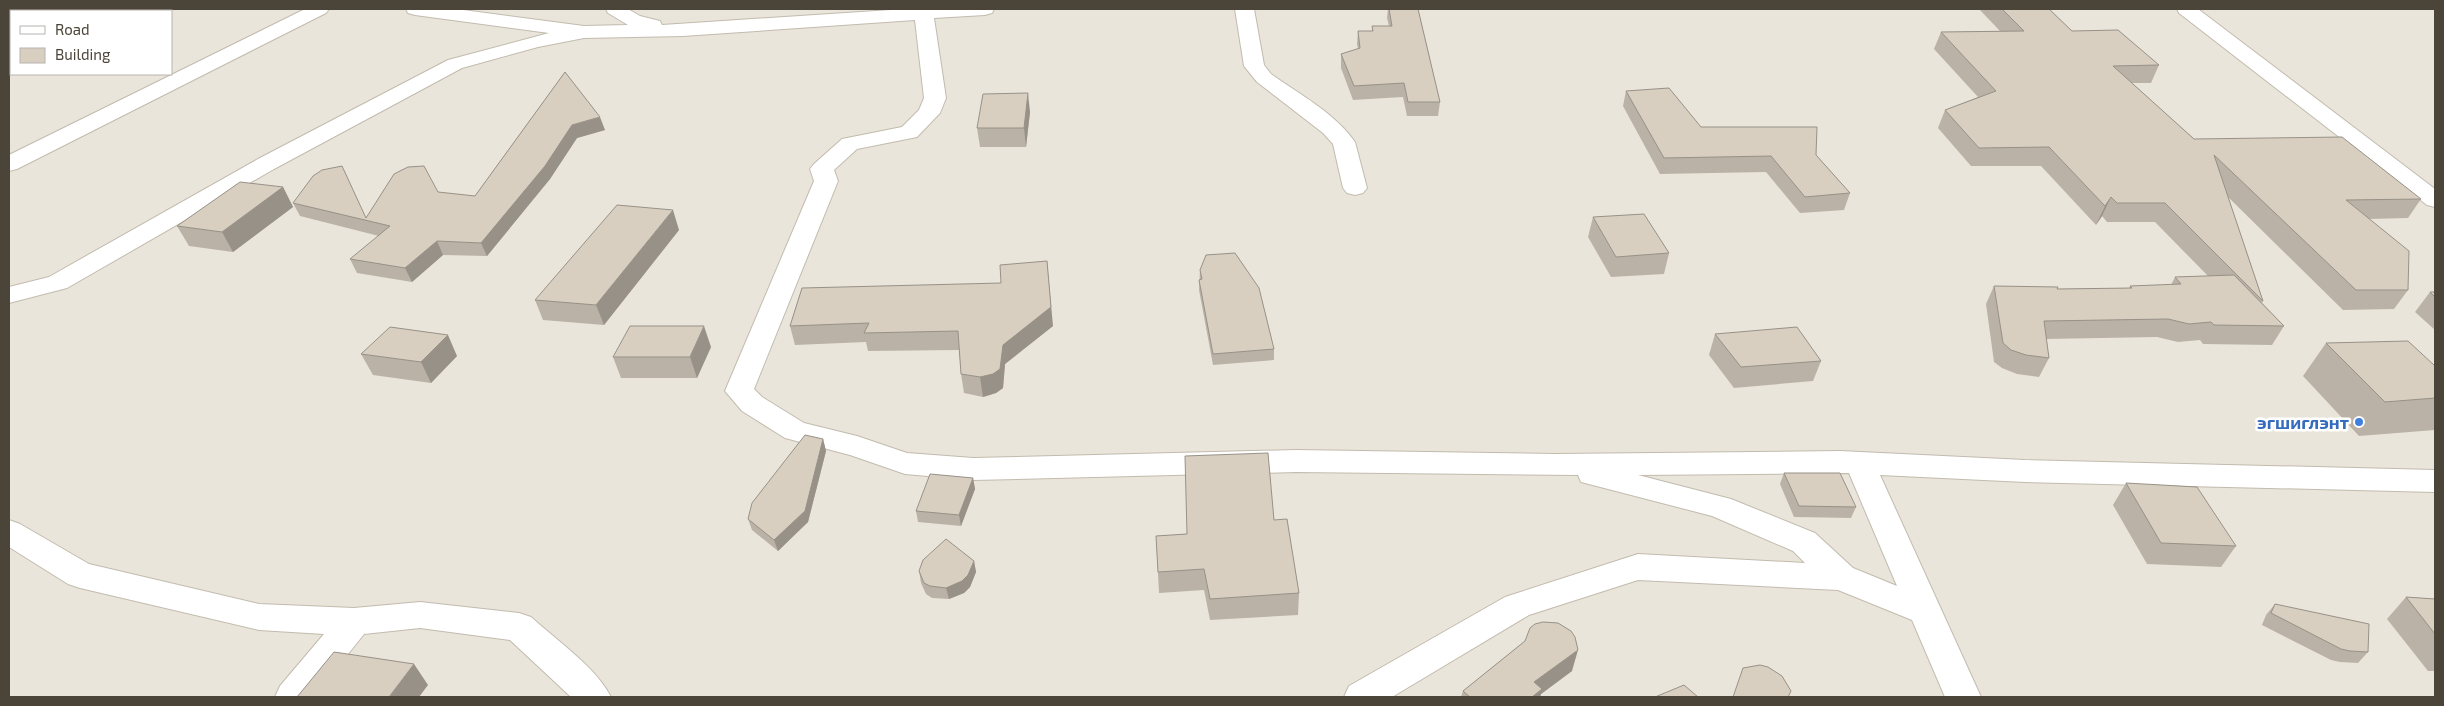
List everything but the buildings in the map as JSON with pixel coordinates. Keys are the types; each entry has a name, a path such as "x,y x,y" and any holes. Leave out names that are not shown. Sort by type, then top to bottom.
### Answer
{"street":[{"path":"9,164 319,9"},
{"path":"415,9 584,32 683,30 985,9"},
{"path":"615,9 634,21 683,30"},
{"path":"1244,9 1254,66 1264,78 1331,128 1344,142 1355,188"},
{"path":"2186,9 2435,200"},
{"path":"924,12 935,98 929,113 909,132 850,144 822,169 826,181 739,392 752,404 795,431 857,446 905,463 973,469 1296,461 1556,465 1860,463 2025,471 2435,481"},
{"path":"9,295 58,283 266,164 454,64 535,42 584,32"},
{"path":"1860,463 1923,610 1963,697"},
{"path":"1556,465 1720,507 1804,542 1841,577"},
{"path":"9,532 80,575 259,617 354,622 420,615 518,627 576,679 592,697"},
{"path":"1362,697 1517,606 1638,566 1841,577 1923,610"},
{"path":"293,697 354,622"}],"shaded area":[{"path":"9,9 2435,9 2435,697 9,697"}],"place":[{"name":"эгшиглэнт","path":"2359,422"}]}
